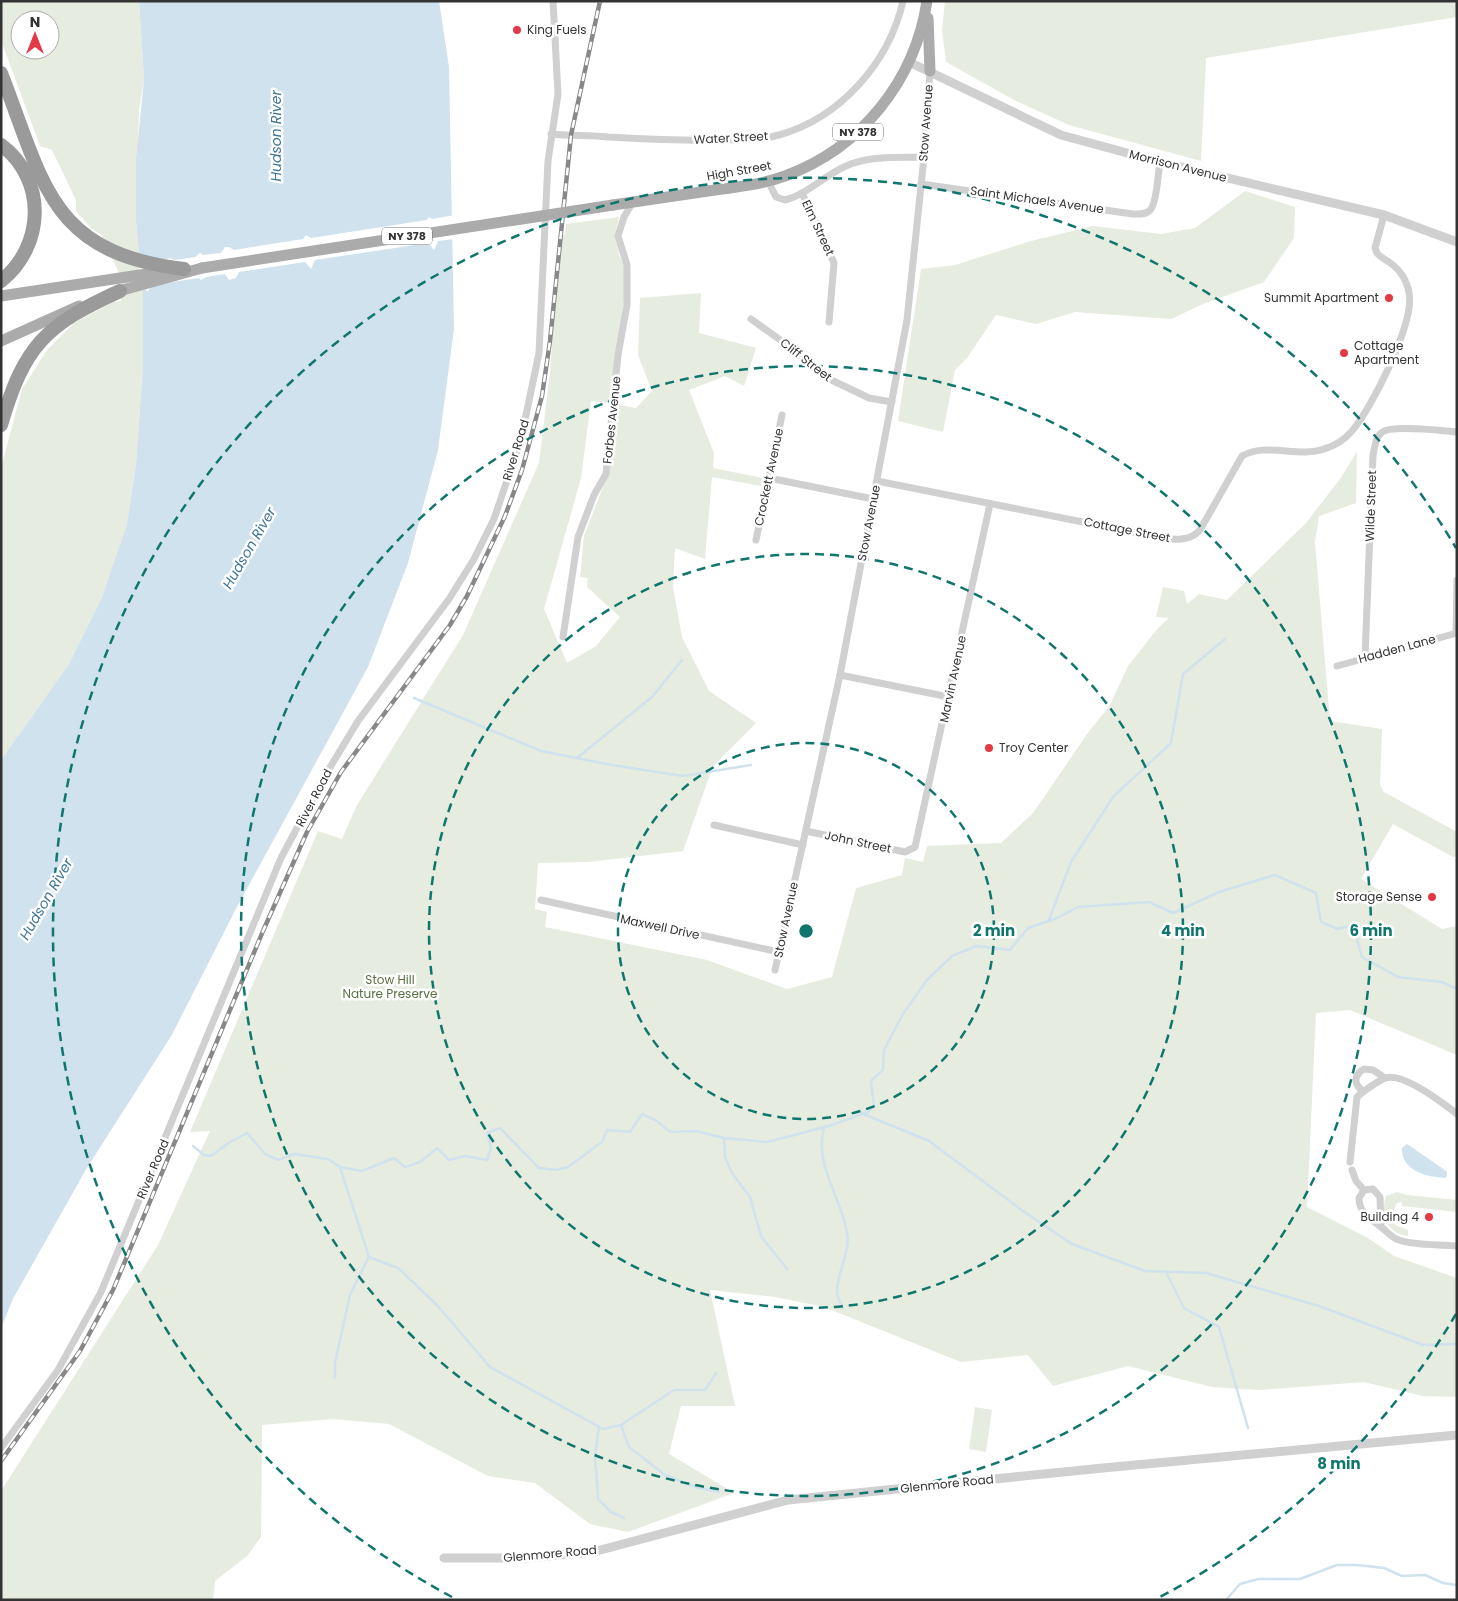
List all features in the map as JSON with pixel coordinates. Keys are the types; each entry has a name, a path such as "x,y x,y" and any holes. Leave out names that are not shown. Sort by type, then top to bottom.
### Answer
{"highway":[{"path":"1,73 47,190 61,212 79,231 100,246 125,257 184,269"},
{"path":"1,145 12,154 27,175 35,207 34,229 27,249 16,267 1,281"},
{"path":"1,425 15,381 30,354 56,326 90,303 120,291"}],"main road":[{"name":"High Street","path":"202,268 768,181 814,163 857,133 889,96 909,62 920,33 927,2"},
{"path":"927,2 930,72"},
{"name":"NY 378","path":"1,296 73,284 202,268"},
{"name":"NY 378","path":"120,291 202,268"},
{"path":"1,341 90,303"}],"street":[{"name":"River Road","path":"1,1448 58,1370 101,1292 282,858 323,779 358,721 449,599 474,559 494,519 521,439 539,353 551,134 558,94 553,1"},
{"name":"Water Street","path":"551,134 670,141 742,140 777,136 801,128 836,107 872,70 892,32 903,1"},
{"name":"Morrison Avenue","path":"909,62 1061,134 1160,162 1384,215 1457,242"},
{"name":"Stow Avenue","path":"775,970 840,675 907,320 924,157 930,72"},
{"path":"768,181 773,193 780,200 785,200 802,193 853,163 876,158 924,157"},
{"name":"Saint Michaels Avenue","path":"921,184 1133,214 1146,213 1151,210 1160,162"},
{"name":"Elm Street","path":"802,193 834,263 829,322"},
{"name":"Forbes Avenue","path":"563,637 578,537 594,495 606,474 618,355 627,305 627,265 618,236 624,217 633,202"},
{"name":"Cottage Street","path":"877,481 1174,540 1191,538 1200,530 1242,456 1263,451 1310,453 1324,450 1345,438 1364,414 1397,347 1410,313 1409,293 1402,275 1376,253 1375,248 1384,215"},
{"name":"Cliff Street","path":"751,320 790,347 823,376 869,398 892,402"},
{"name":"Crockett Avenue","path":"756,540 782,415"},
{"name":"Wilde Street","path":"1365,657 1373,455 1376,440 1382,432 1396,429 1457,432"},
{"path":"769,478 873,499"},
{"name":"Marvin Avenue","path":"909,851 917,844 990,504"},
{"path":"1456,633 1457,580"},
{"name":"Hadden Lane","path":"1337,666 1456,633"},
{"path":"840,675 949,697"},
{"path":"714,825 803,845"},
{"name":"John Street","path":"806,831 909,851"},
{"name":"Maxwell Drive","path":"541,900 779,952"},
{"path":"1363,1091 1357,1086 1356,1082 1360,1071 1368,1068 1385,1078"},
{"path":"1364,1190 1356,1181 1351,1166 1354,1106 1356,1097 1363,1091 1385,1078 1396,1078 1419,1088 1457,1114"},
{"path":"1364,1190 1373,1189 1380,1197 1382,1227"},
{"path":"1364,1190 1359,1198 1361,1209 1370,1221 1382,1227 1387,1234 1399,1240 1457,1246"},
{"name":"Glenmore Road","path":"444,1558 526,1558 593,1552 788,1500 1094,1468 1457,1435"}],"green space":[{"path":"1,1 139,1 144,79 139,111 136,222 143,294 143,364 136,464 127,524 102,597 69,664 1,760 1,468 22,389 47,350 74,323 113,302 121,301 119,273 101,234 92,229 76,211 76,200 52,150 40,146 1,40"},
{"path":"945,1 1457,1 1457,17 1206,58 1201,161 1069,125 1016,101 946,62 942,30"},
{"path":"1245,191 1295,207 1294,238 1264,282 1203,304 1171,319 1075,312 1036,324 996,315 967,358 955,370 943,432 898,421 921,269 955,265 1031,241 1093,226 1161,234 1195,228"},
{"name":"Stow Hill Nature Preserve","path":"619,217 615,234 619,255 624,265 624,299 611,403 591,401 581,478 544,609 567,663 596,646 620,617 587,587 588,578 580,577 584,536 608,474 619,405 636,408 652,391 638,355 640,298 701,293 699,333 756,348 744,386 725,376 689,390 714,453 713,468 763,478 761,486 712,477 705,559 675,548 673,587 682,637 709,691 756,723 713,766 683,851 588,862 538,863 535,909 547,912 545,927 707,960 787,989 832,977 856,888 902,875 905,858 923,862 927,846 1001,843 1033,813 1090,730 1109,707 1128,666 1158,628 1169,618 1156,617 1163,587 1184,591 1187,604 1199,594 1227,600 1306,523 1340,479 1357,452 1356,503 1319,516 1315,542 1330,721 1382,729 1380,785 1384,792 1457,832 1457,856 1453,857 1393,824 1361,879 1442,929 1457,926 1457,1055 1350,1010 1316,1013 1307,1207 1368,1238 1394,1256 1457,1278 1457,1397 1423,1396 1364,1382 1259,1390 1212,1387 1128,1366 1053,1386 1028,1355 961,1362 824,1307 775,1297 710,1290 735,1406 681,1406 669,1454 734,1493 628,1532 590,1524 535,1483 488,1476 389,1424 333,1419 262,1425 261,1537 247,1556 215,1581 213,1600 1,1600 1,1491 158,1245 210,1131 190,1132 318,831 342,839 357,805 463,635 539,463 550,373 560,235 565,235 566,224"},
{"path":"1397,1192 1407,1195 1457,1200 1457,1212 1402,1206 1402,1202 1397,1203 1394,1209 1395,1225 1408,1230 1408,1236 1401,1234 1390,1227 1384,1210 1386,1196"},
{"path":"975,1407 992,1410 986,1452 969,1449"}],"water":[{"name":"Hudson River","path":"139,1 439,1 449,67 454,329 438,450 408,563 368,667 237,907 172,1035 87,1168 13,1299 1,1328 1,760 69,664 102,597 127,524 136,464 143,364 143,294 136,222 136,160 144,79"},
{"path":"1407,1144 1447,1172 1447,1176 1445,1178 1431,1176 1410,1167 1403,1156 1402,1148"}],"pier":[{"path":"455,215 455,239 438,241 434,250 428,243 315,260 311,269 305,262 239,272 236,278 229,280 225,274 206,277 201,280 199,278 172,282 151,287 147,292 146,289 141,290 139,266 170,258 175,260 195,257 200,253 203,255 221,253 225,247 234,250 303,239 306,235 311,238 427,220 429,217 432,219"},
{"path":"321,756 323,757 239,908 174,1036 89,1170 15,1301 1,1330 13,1299 87,1168 172,1035 237,907"}],"waterway":[{"path":"1049,920 1071,862 1113,797 1171,743 1183,674 1225,639"},
{"path":"577,758 652,697 682,660"},
{"path":"414,698 541,751 683,776 751,765"},
{"path":"193,1146 204,1155 211,1156 230,1142 247,1133 265,1154 278,1160 294,1154 328,1159 340,1167 362,1171 394,1158 405,1167 420,1162 437,1148 449,1160 465,1156 487,1160 491,1148 487,1133 500,1128 539,1168 556,1170 568,1167 602,1142 607,1130 630,1132 642,1114 657,1121 670,1132 696,1131 724,1138 767,1142 829,1126 868,1112 874,1106 871,1081 883,1070 884,1050 903,1014 927,980 952,956 976,946 1010,950 1028,928 1057,918 1078,907 1149,902 1173,913 1219,892 1275,875 1316,893 1321,922 1338,929 1353,925 1362,957 1398,977 1442,982 1457,989"},
{"path":"861,1113 929,1141 1023,1211 1072,1244 1145,1271 1206,1273 1319,1306 1423,1345 1457,1344"},
{"path":"824,1127 822,1141 825,1168 844,1219 848,1240 837,1286 838,1299 843,1308"},
{"path":"724,1138 725,1157 732,1173 750,1197 761,1236 787,1269"},
{"path":"340,1167 369,1257 398,1268 437,1305 490,1367 603,1429 621,1425 674,1390 705,1390 716,1373"},
{"path":"335,1378 335,1363 350,1295 369,1257"},
{"path":"1166,1272 1184,1308 1219,1327 1248,1428"},
{"path":"621,1425 629,1447 665,1475 695,1487 719,1492"},
{"path":"599,1426 595,1456 598,1499 611,1512 624,1518"},
{"path":"1226,1600 1240,1584 1258,1579 1300,1579 1337,1565 1384,1568 1402,1576 1425,1575 1443,1583 1457,1585"}],"railway":[{"path":"1,1461 80,1351 113,1290 263,931 307,832 341,772 450,625 467,596 505,516 522,470 542,396 550,341 571,135 600,1"}],"place":[{"name":"King Fuels","path":"517,30"},
{"name":"Summit Apartment","path":"1389,298"},
{"name":"Cottage Apartment","path":"1344,353"},
{"name":"Troy Center","path":"989,748"},
{"name":"Storage Sense","path":"1432,897"},
{"name":"Building 4","path":"1429,1217"}]}
